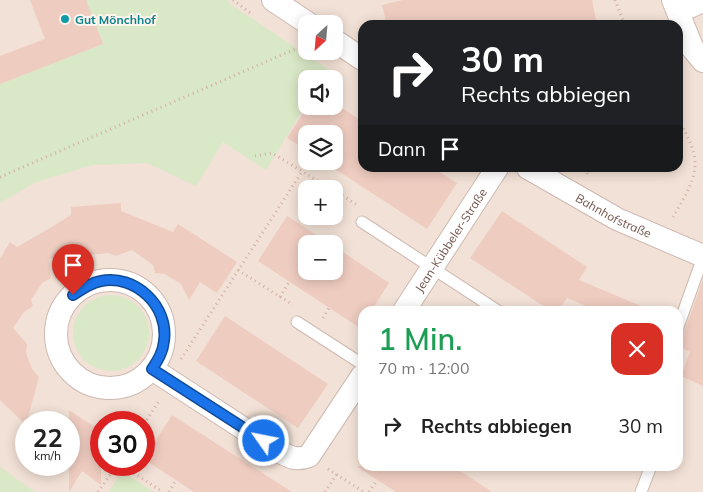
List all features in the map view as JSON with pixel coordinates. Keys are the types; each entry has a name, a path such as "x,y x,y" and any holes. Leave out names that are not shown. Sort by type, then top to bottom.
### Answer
{"street":[{"path":"278,1 298,16"},
{"path":"681,20 675,6 703,1"},
{"path":"683,26 692,49 703,61"},
{"path":"343,46 358,57"},
{"name":"Jean-Kübbeler-Straße","path":"407,306 494,172"},
{"name":"Bahnhofstraße","path":"535,172 617,219 703,256"},
{"path":"160,374 164,323 158,307 148,295 134,285 118,281 102,281 86,286 73,295 63,308 58,322 56,338 60,354 68,368 80,379 94,386 110,388 126,386 160,374 278,451 291,457 301,459 309,456 358,382"}],"lane":[{"path":"362,222 490,306"},
{"path":"683,313 703,256"},
{"path":"297,322 358,361"},
{"path":"641,492 649,471"}],"path":[{"path":"616,0 623,20"},
{"path":"0,177 298,47"},
{"path":"672,220 689,186 696,162 683,129"},
{"path":"254,156 272,152 298,167"},
{"path":"160,374 303,170 318,180"},
{"path":"280,297 289,282"},
{"path":"309,456 364,492"},
{"path":"325,492 337,474"},
{"path":"98,492 109,476"},
{"path":"138,476 163,492"},
{"path":"169,492 176,480"},
{"path":"369,492 377,480"}],"shaded area":[{"path":"0,0 703,0 703,492 0,492"}],"green space":[{"path":"86,0 227,0 230,4 298,49 298,60 314,60 328,69 298,70 299,115 266,170 223,142 196,186 147,163 93,165 36,182 0,203 0,84 103,44"},
{"path":"111,295 126,298 138,306 146,318 149,333 146,348 138,360 126,368 111,371 96,368 84,360 76,348 73,333 76,318 84,306 96,298"},
{"path":"0,467 35,492 0,492"},
{"path":"119,476 129,476 153,492 109,492"}],"building":[{"name":"Gut Mönchhof","path":"30,0 86,0 103,44 0,84 0,56 45,39"},
{"path":"403,0 592,0 596,20 386,20 382,5"},
{"path":"343,109 358,118 358,172 439,172 457,183 427,229 337,170 343,170 343,125 298,125 298,145 287,138 302,115 343,115"},
{"path":"121,203 121,211 173,232 178,224 237,262 217,293 200,282 189,300 181,284 165,274 155,273 153,265 132,250 116,256 109,253 88,255 84,260 74,256 49,259 51,278 42,283 31,300 33,306 24,312 13,328 27,344 26,353 32,369 39,377 30,411 15,411 15,414 0,400 0,259 10,242 17,247 45,231 71,215 71,207"},
{"path":"502,211 587,267 579,280 641,306 586,306 567,298 561,306 543,306 470,258"},
{"path":"287,216 298,225 316,235 298,235 298,280 343,280 343,252 389,283 374,306 358,306 358,327 258,261"},
{"path":"703,279 703,386 683,377 683,371 690,352 683,348 683,332"},
{"path":"225,316 328,384 298,428 196,361"},
{"path":"172,415 292,492 194,492 155,466 155,442"},
{"path":"80,417 90,424 90,476 101,476 101,485 82,471 80,474"},
{"path":"364,471 460,471 492,492 396,492"},
{"path":"69,476 79,476 69,492"}],"place":[{"name":"Gut Mönchhof","path":"65,19"}],"route":[{"path":"73,295 86,286 102,281 118,281 134,285 148,295 158,307 164,323 161,355 152,369 264,441"}]}
